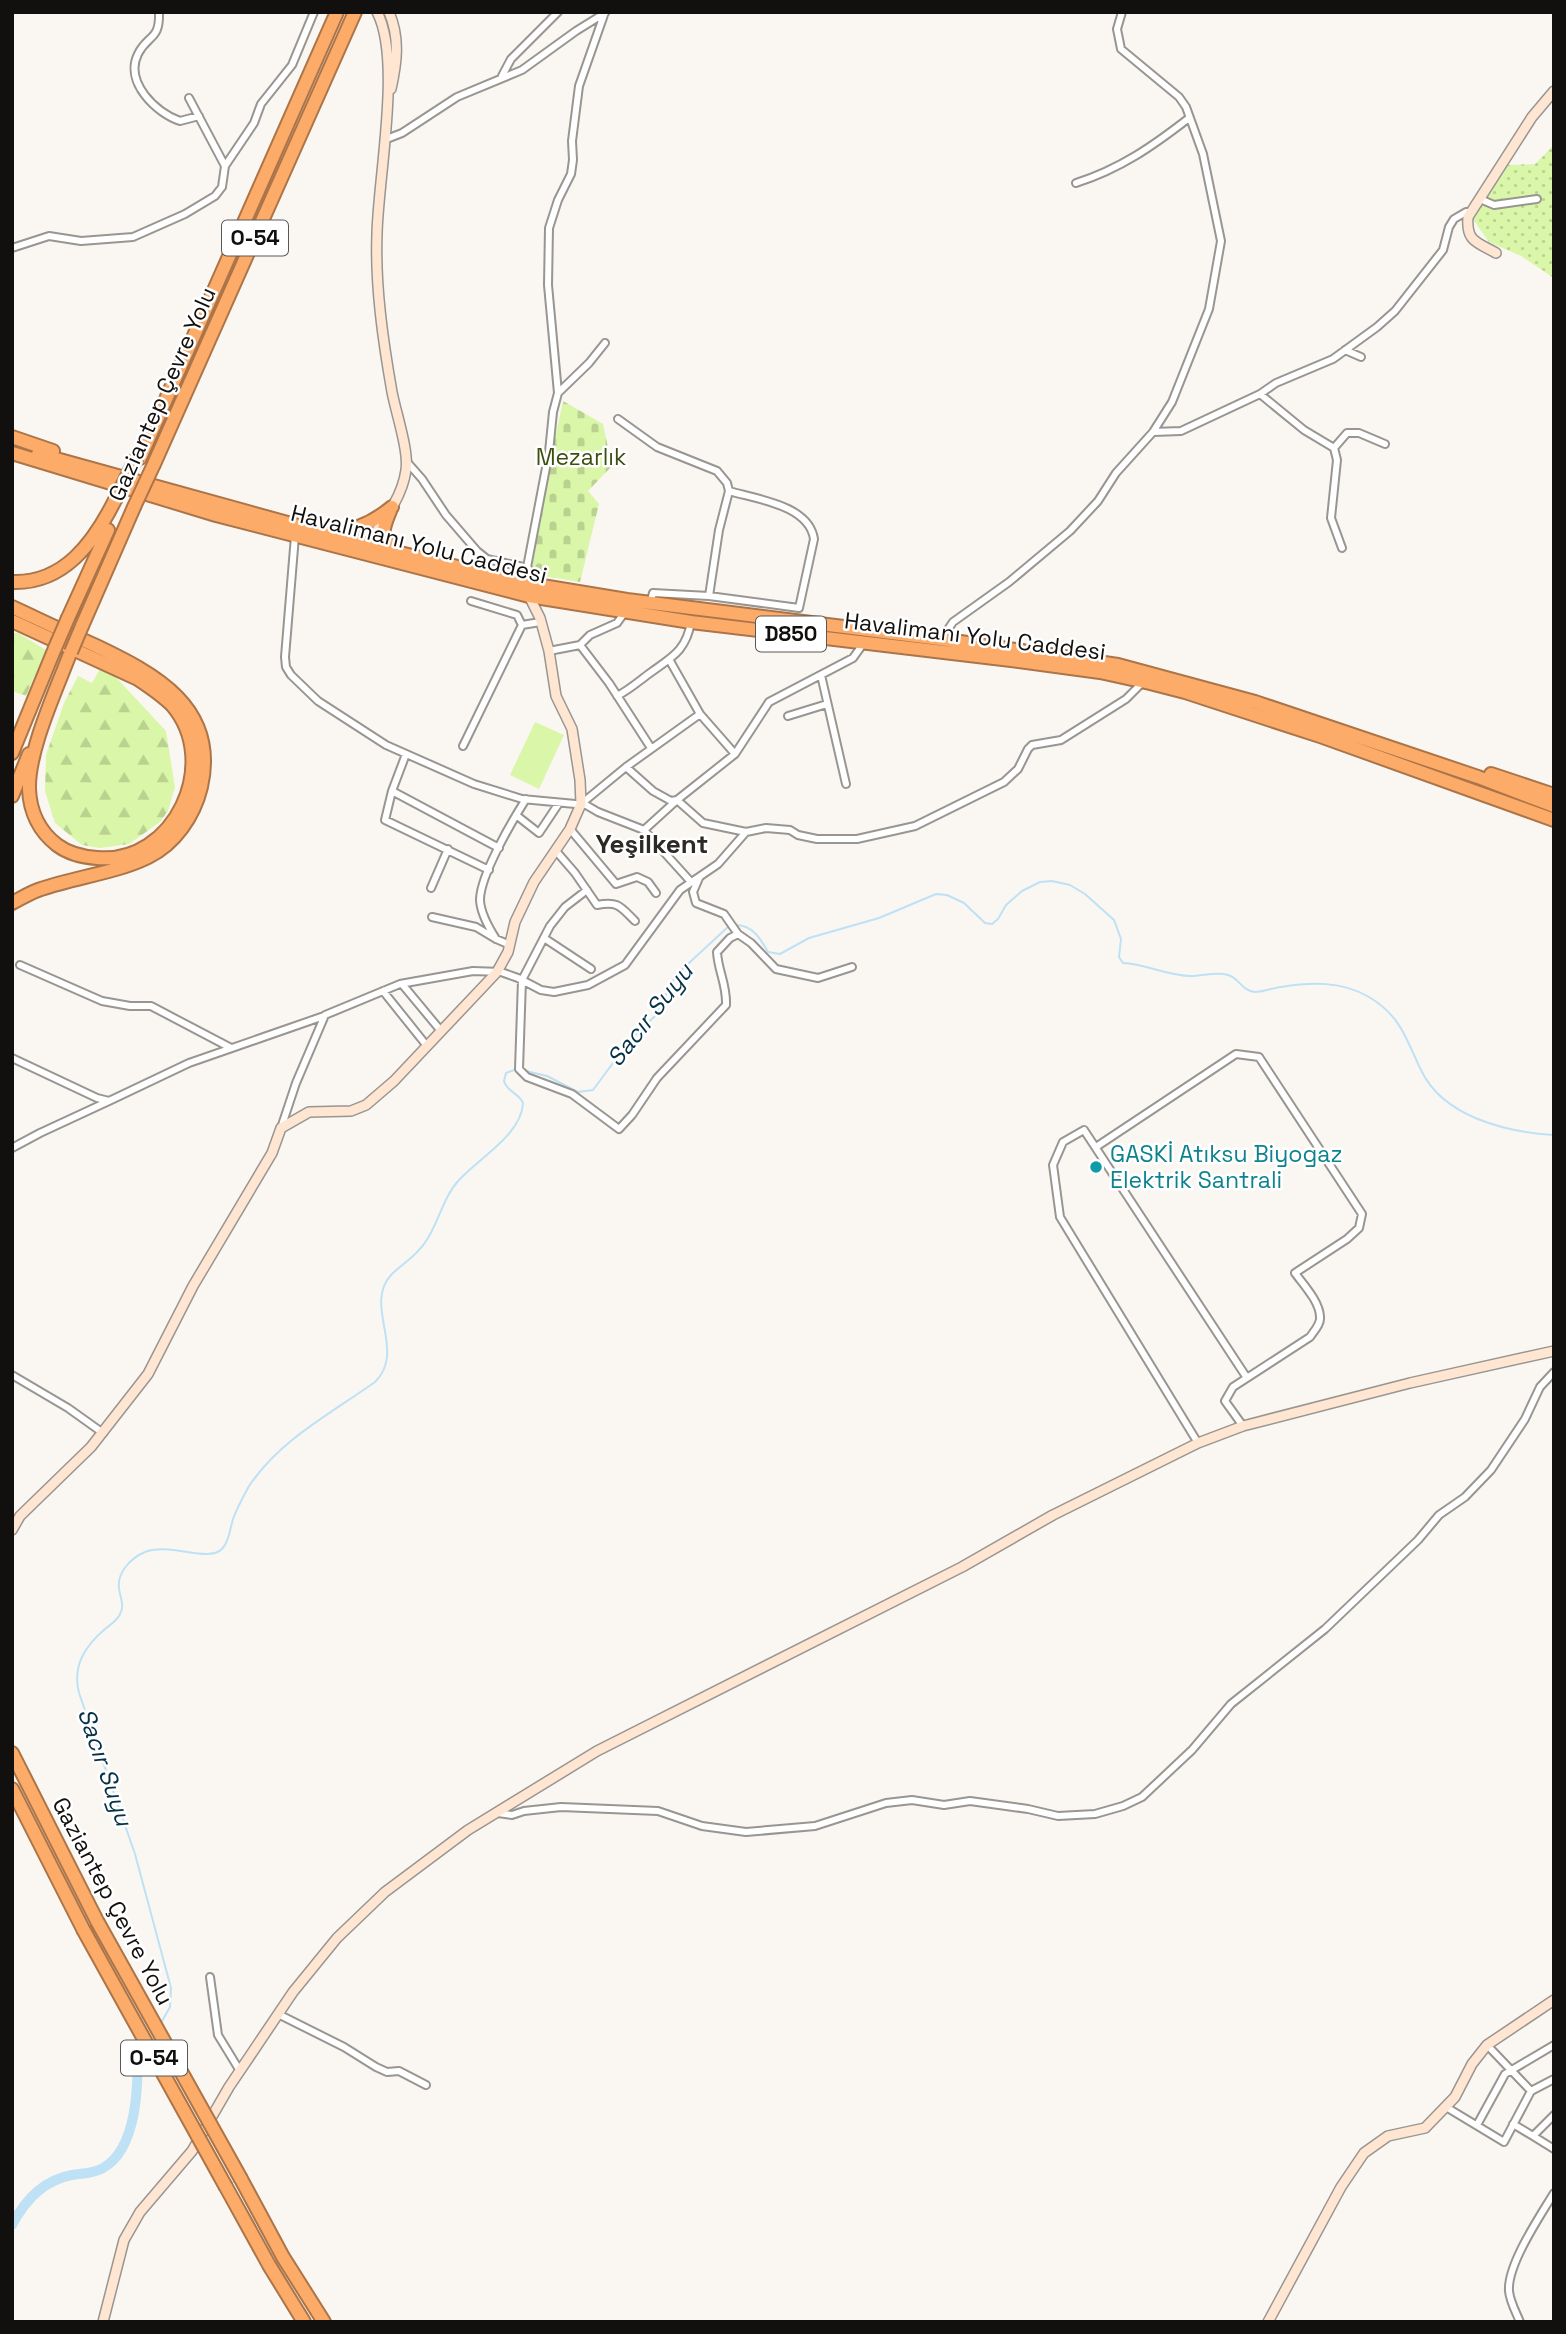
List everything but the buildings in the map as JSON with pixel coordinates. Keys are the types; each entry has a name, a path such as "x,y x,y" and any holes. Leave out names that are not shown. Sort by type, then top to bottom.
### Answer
{"highway":[{"name":"Gaziantep Çevre Yolu","path":"12,753 118,500 150,435 337,12"},
{"name":"Gaziantep Çevre Yolu","path":"12,796 134,507 355,12"},
{"path":"12,437 102,471"},
{"name":"Havalimanı Yolu Caddesi","path":"12,445 319,531 361,548 526,589 940,639 1118,665 1215,690 1355,735 1554,806"},
{"name":"Havalimanı Yolu Caddesi","path":"12,453 295,536 415,557 552,599 691,622 1100,672 1144,682 1185,692 1323,737 1554,820"},
{"path":"12,461 41,470 77,474"},
{"path":"12,582 25,583 46,577 78,557 103,526 118,500"},
{"path":"319,531 335,532 358,528 380,517 392,507"},
{"path":"392,507 384,527 385,542 415,557"},
{"path":"12,607 123,659 163,682 185,705 199,732 203,752 203,777 193,811 163,848 125,866 38,890 12,902"},
{"path":"12,621 138,679 171,704 181,718 192,753 192,776 183,807 156,839 141,850 124,856 103,859 81,857 63,850 41,829 30,803 30,779 35,752 70,654"},
{"path":"1355,735 1406,746 1554,795"},
{"name":"Gaziantep Çevre Yolu","path":"12,1753 97,1921 283,2257 324,2322"},
{"name":"Gaziantep Çevre Yolu","path":"12,1788 83,1929 304,2322"}],"street":[{"path":"159,12 157,32 136,56 136,78 145,95 175,120 199,116"},
{"path":"12,248 49,236 81,241 133,237 185,214 215,196 222,187 225,166 254,123 261,104 292,65 314,12"},
{"path":"361,548 402,489 407,462 388,372 377,274 377,233 386,114 386,48 377,12"},
{"path":"386,114 398,45 389,12"},
{"path":"502,77 511,59 558,12"},
{"path":"940,639 953,622 1009,582 1070,531 1098,501 1116,473 1153,432 1172,402 1209,309 1221,241 1203,154 1186,107 1179,97 1121,49 1117,29 1122,12"},
{"path":"384,139 402,133 446,103 522,70 605,13"},
{"path":"281,1128 309,1111 351,1111 366,1104 394,1082 497,972 510,945 515,922 534,882 570,829 580,804 580,780 572,730 556,696 549,652 540,620 526,589 558,393 548,285 549,228 573,160 572,141 579,86 605,13"},
{"path":"1496,253 1471,239 1467,232 1468,217 1532,117 1554,90"},
{"path":"189,98 225,166"},
{"path":"1076,183 1120,167 1156,145 1189,118"},
{"path":"1480,199 1494,205 1537,199"},
{"path":"1153,432 1181,431 1260,394 1276,383 1333,359 1395,311 1443,250 1454,219 1471,212"},
{"path":"558,393 605,343"},
{"path":"1345,350 1361,357"},
{"path":"1260,394 1304,430 1334,448 1337,460 1331,518 1342,548"},
{"path":"618,419 657,447 717,471 727,483 729,491 719,530 709,596"},
{"path":"1334,448 1347,433 1359,433 1385,444"},
{"path":"407,462 446,515 477,551 487,559 528,568"},
{"path":"650,603 653,593 709,596 799,608 814,539 813,531 799,516 785,508 729,491"},
{"path":"295,536 286,667 318,701 386,745 474,784 526,799 580,804 644,830 691,882"},
{"path":"463,746 522,625 540,620 552,599"},
{"path":"471,601 517,615 522,625"},
{"path":"549,652 580,645 590,635 617,623 625,612"},
{"path":"617,696 670,661 689,635 691,622"},
{"path":"644,830 734,754 769,702 853,658 864,642"},
{"path":"580,645 651,748"},
{"path":"670,661 700,714 734,754"},
{"path":"821,675 846,784"},
{"path":"677,800 703,823 746,832 766,828 790,830 798,835 817,839 857,839 915,826 1004,782 1018,769 1032,745 1061,740 1126,699 1144,682"},
{"path":"788,716 827,704"},
{"path":"580,804 651,748 700,714"},
{"path":"406,754 392,791 385,820 489,870"},
{"path":"626,767 660,795 671,802 677,800"},
{"path":"392,791 499,848"},
{"path":"496,939 486,923 480,899 499,848 526,799"},
{"path":"516,815 539,833 559,803"},
{"path":"570,829 616,884 637,877 648,882 656,892"},
{"path":"12,1148 109,1101 121,1098 189,1063 325,1015 402,984 489,970 522,980 541,990 554,992 589,985 625,965 680,890 718,864 746,832"},
{"path":"431,888 448,849"},
{"path":"556,851 597,905 608,902 617,904 635,921"},
{"path":"700,875 693,891 696,903 724,914 736,930 776,969 818,978 852,967"},
{"path":"587,890 565,906 522,980 520,1071 572,1094 619,1129 657,1078 726,1005 727,989 718,965 717,951 736,930"},
{"path":"432,917 476,927 510,945"},
{"path":"544,938 591,969"},
{"path":"20,965 102,1001 130,1006 151,1006 231,1048"},
{"path":"402,984 441,1031"},
{"path":"383,991 427,1046"},
{"path":"12,1530 20,1516 103,1433 148,1374 193,1286 272,1153 296,1083 325,1015"},
{"path":"1096,1147 1236,1054 1259,1057 1362,1214 1359,1228 1347,1239 1295,1273 1317,1307 1321,1317 1318,1326 1310,1336 1233,1387 1225,1401 1243,1426"},
{"path":"12,1058 97,1098 109,1101"},
{"path":"1198,1443 1060,1217 1053,1165 1063,1142 1084,1130 1247,1378"},
{"path":"103,2322 124,2240 140,2212 192,2151 240,2071 293,1992 337,1938 385,1892 450,1842 597,1751 962,1567 1053,1516 1198,1443 1243,1426 1410,1383 1554,1351"},
{"path":"496,1812 512,1815 561,1807 658,1811 702,1826 746,1832 815,1826 886,1802 912,1800 944,1805 970,1801 1058,1816 1095,1814 1123,1806 1142,1797 1192,1750 1231,1704 1325,1629 1418,1540 1439,1515 1465,1497 1491,1470 1525,1419 1540,1387 1554,1372"},
{"path":"12,1375 68,1408 103,1433"},
{"path":"210,1977 218,2035 240,2071"},
{"path":"1268,2322 1341,2187 1364,2152 1388,2136 1425,2128 1455,2097 1472,2064 1487,2045 1554,2000"},
{"path":"278,2014 376,2067 387,2072 399,2071 426,2085"},
{"path":"1487,2045 1531,2091"},
{"path":"1476,2125 1505,2074 1554,2045"},
{"path":"1446,2107 1504,2142 1531,2091 1554,2079"},
{"path":"1533,2136 1554,2115"},
{"path":"1513,2124 1554,2149"},
{"path":"1521,2322 1512,2303 1510,2281 1524,2244 1554,2193"}],"green space":[{"path":"1554,145 1554,278 1521,256 1489,242 1472,218 1508,165 1535,164"},
{"name":"Mezarlık","path":"563,401 603,424 612,466 588,491 599,504 580,582 531,574 538,520"},
{"path":"12,633 18,633 46,650 26,696 12,691"},
{"path":"101,667 111,672 166,731 175,787 168,811 160,822 129,844 100,848 82,845 55,823 45,791 46,755 64,703 78,676 92,683"},
{"path":"535,722 564,735 539,789 510,775"}],"waterway":[{"name":"Sacır Suyu","path":"735,925 747,927 759,937 768,952 780,954 809,938 879,918 936,894 947,895 964,903 985,923 992,924 1006,905 1022,891 1040,882 1052,881 1070,885 1085,894 1114,920 1121,939 1119,957 1123,963 1191,976 1224,974 1255,992 1315,984 1337,985 1359,992 1380,1004 1396,1020 1421,1070 1444,1100 1497,1126 1554,1135"},
{"name":"Sacır Suyu","path":"522,1070 547,1076 578,1092 593,1090 630,1040 655,1016 676,975 729,926"},
{"name":"Sacır Suyu","path":"161,2023 170,2007 171,1988 135,1854 79,1693 79,1665 92,1642 116,1621 120,1614 120,1576 130,1562 145,1552 155,1550 207,1554 222,1549 240,1502 262,1469 307,1428 375,1382 384,1370 387,1357 381,1300 384,1287 391,1275 422,1246 459,1180 498,1145 515,1125 523,1103 504,1081 506,1073 517,1069"},
{"name":"Sacır Suyu","path":"12,2225 23,2207 44,2186 72,2175 99,2170 115,2158 124,2145 134,2112 138,2044"}],"place":[{"name":"GASKİ Atıksu Biyogaz Elektrik Santrali","path":"1096,1167"}],"district":[{"name":"Yeşilkent","path":"652,844"}]}
